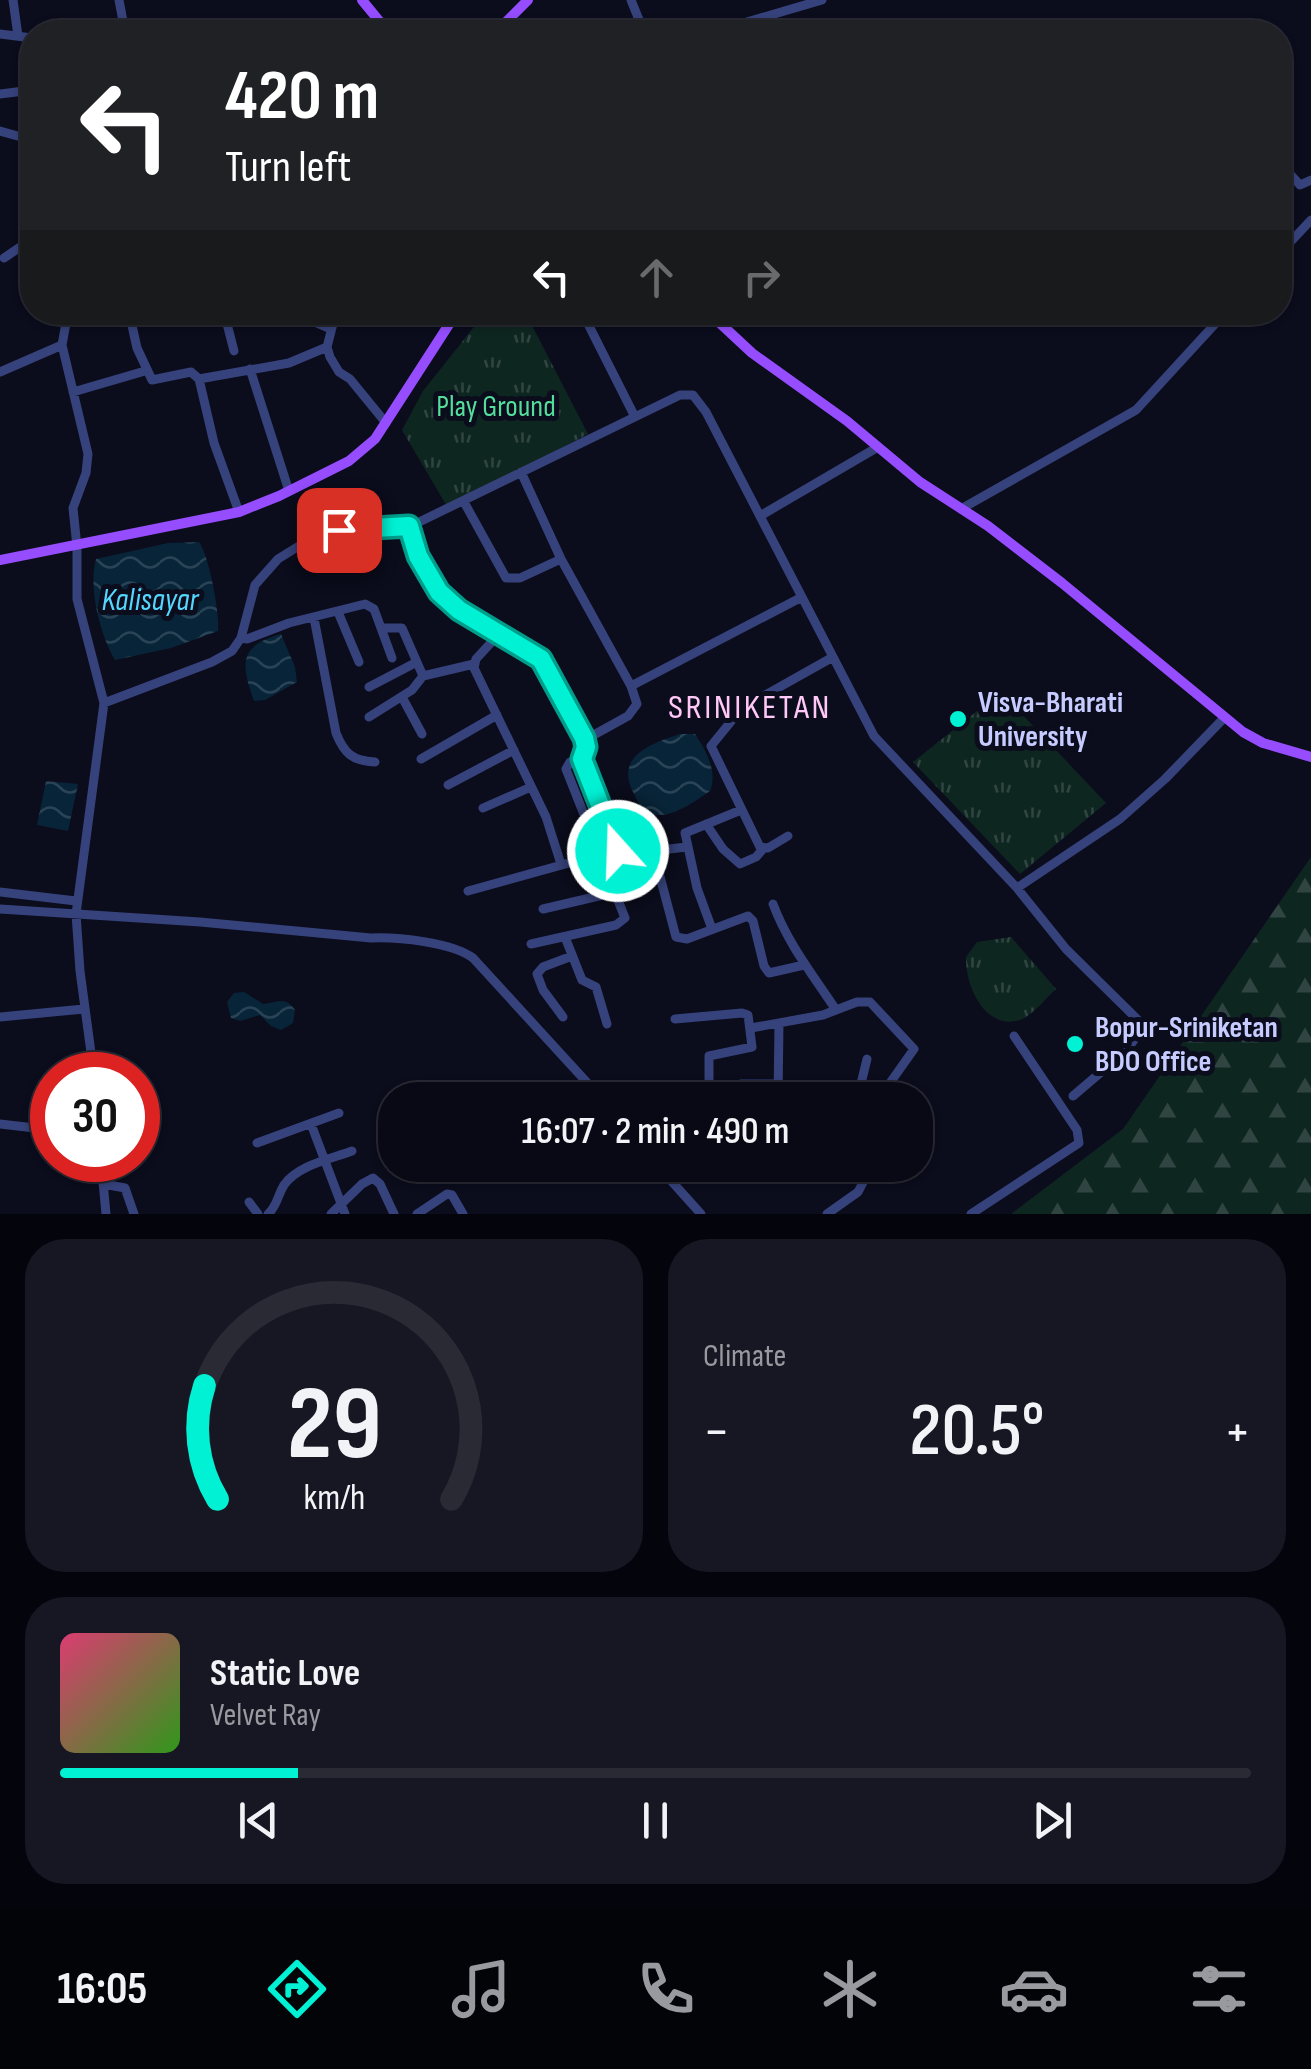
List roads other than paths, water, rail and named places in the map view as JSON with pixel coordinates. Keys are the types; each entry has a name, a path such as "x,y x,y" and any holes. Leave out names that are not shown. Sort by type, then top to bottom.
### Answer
{"main road":[{"path":"362,0 378,20"},
{"path":"508,20 528,0"},
{"path":"0,560 239,512 350,460 375,439 449,325"},
{"path":"722,325 920,482 1062,583 1225,718 1263,743 1311,756"}],"street":[{"path":"0,34 18,36 13,0"},
{"path":"754,20 822,0"},
{"path":"1292,240 1311,220"},
{"path":"4,258 20,247"},
{"path":"66,325 62,345 88,454 86,474 72,508 79,612 104,703 76,901 91,1052"},
{"path":"132,325 145,370 152,380 192,372 200,379 214,444 239,512"},
{"path":"227,325 234,351"},
{"path":"323,325 330,328"},
{"path":"331,325 327,347 338,372 350,378 386,423"},
{"path":"589,325 635,417"},
{"path":"961,509 1136,410 1214,325"},
{"path":"1,370 62,345"},
{"path":"200,379 289,363 327,347"},
{"path":"250,369 289,491"},
{"path":"74,392 145,370"},
{"path":"104,703 224,657 241,638 255,585 290,551 322,534 409,526 680,395 693,395 706,412 874,736 1017,888 1066,949 1140,1022 1141,1030 1127,1050 1073,1096"},
{"path":"760,516 878,447"},
{"path":"521,472 561,559 631,686 637,704 634,710 584,738"},
{"path":"464,502 506,578 520,578 561,559"},
{"path":"409,526 418,556 439,592 459,610 541,659 584,738 586,749 566,769 616,892 623,922 531,944"},
{"path":"631,686 802,597"},
{"path":"241,638 371,605 392,658"},
{"path":"338,612 358,662"},
{"path":"314,618 342,748 362,761 375,762"},
{"path":"382,628 402,628 422,676"},
{"path":"369,717 402,697 422,676 474,664 499,634"},
{"path":"763,849 756,843 711,752 714,741 742,708 833,657"},
{"path":"369,687 415,663"},
{"path":"474,664 546,817 561,864"},
{"path":"402,697 422,734"},
{"path":"421,759 497,715"},
{"path":"1017,888 1120,818 1225,718"},
{"path":"448,786 514,750"},
{"path":"581,756 618,851"},
{"path":"483,808 531,787"},
{"path":"712,930 685,833 741,810"},
{"path":"706,824 723,849 740,864 788,836"},
{"path":"468,891 641,843 653,851 686,847"},
{"path":"653,851 676,937 687,939 748,916 769,973 804,965"},
{"path":"0,892 76,901"},
{"path":"543,909 616,892"},
{"path":"773,904 783,930 836,1010"},
{"path":"0,909 397,937 453,948 472,958 586,1082"},
{"path":"565,936 583,981 596,987 607,1024"},
{"path":"563,1017 543,990 537,974 543,967 572,956"},
{"path":"752,1028 870,1002 914,1048 891,1082"},
{"path":"0,1016 84,1009"},
{"path":"675,1019 748,1015 752,1028 750,1048 709,1056 709,1079"},
{"path":"779,1023 779,1082"},
{"path":"971,1214 1079,1143 1076,1130 1014,1036"},
{"path":"861,1082 867,1059"},
{"path":"257,1143 339,1113"},
{"path":"0,1124 30,1127"},
{"path":"310,1124 343,1209"},
{"path":"268,1214 292,1176 352,1151"},
{"path":"332,1214 343,1209 362,1184 372,1178 380,1184 394,1214"},
{"path":"673,1182 702,1214"},
{"path":"827,1214 838,1209 864,1182"},
{"path":"106,1214 103,1184 125,1188 134,1214"},
{"path":"416,1214 447,1194 452,1195 463,1214"},
{"path":"249,1202 258,1214"}],"water":[{"name":"Kalisayar","path":"199,542 213,585 218,631 171,648 115,660 97,611 93,583 96,559 168,543"},
{"path":"281,634 297,682 265,700 254,701 245,667 247,658 257,644"},
{"path":"680,734 695,734 703,747 712,769 710,791 669,814 651,814 642,808 632,790 629,768 640,752"},
{"path":"46,781 78,784 68,831 37,825"},
{"path":"244,992 263,1004 288,1003 295,1010 293,1023 281,1030 260,1015 240,1021 231,1018 227,1002 234,993"}],"place":[{"name":"Visva-Bharati University","path":"958,719"},
{"name":"Bopur-Sriniketan BDO Office","path":"1075,1044"}],"district":[{"name":"SRINIKETAN","path":"750,706"}],"park label":[{"name":"Play Ground","path":"496,406"}]}
